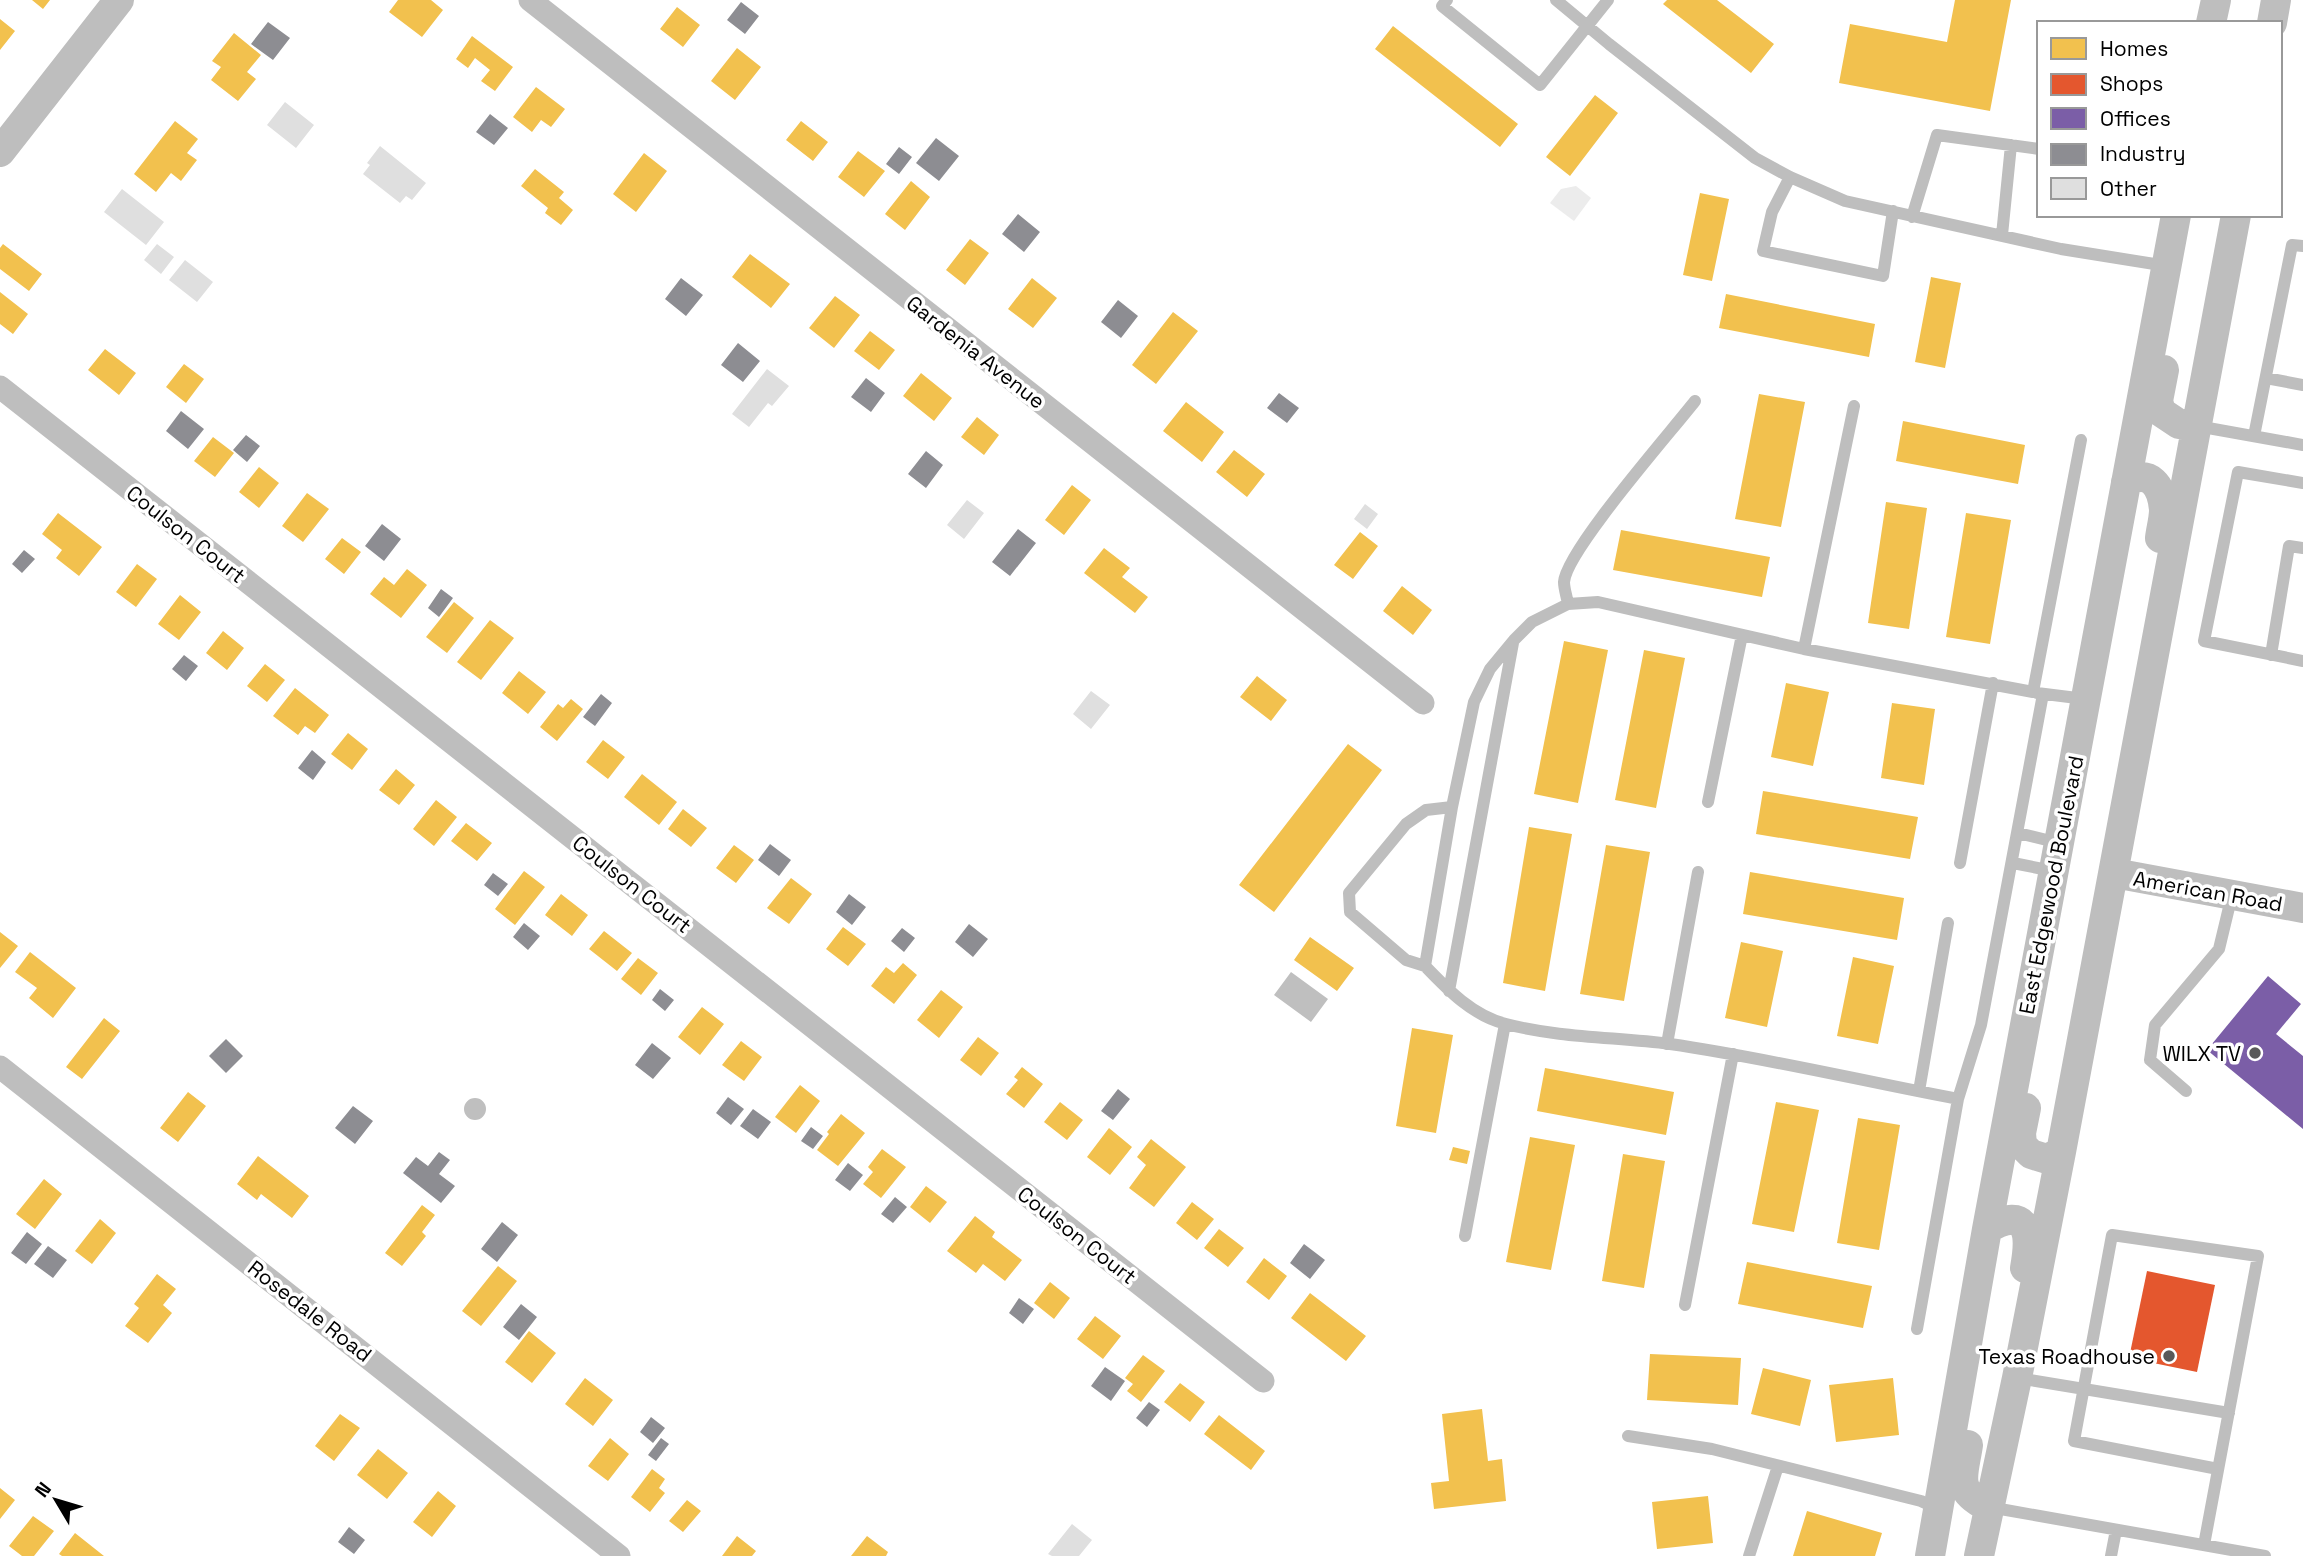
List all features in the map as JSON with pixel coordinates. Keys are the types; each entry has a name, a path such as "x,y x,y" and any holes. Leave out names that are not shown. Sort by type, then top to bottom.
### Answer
{"street":[{"path":"0,152 119,0"},
{"name":"Gardenia Avenue","path":"530,0 1423,703"},
{"path":"2211,21 2216,0"},
{"path":"2272,21 2276,0"},
{"path":"2176,217 2185,250 2158,401 2161,412 2169,419 2179,424 2197,425"},
{"name":"East Edgewood Boulevard","path":"1930,1556 1987,1229 2176,217"},
{"path":"1979,1556 2062,1152 2236,217"},
{"name":"Coulson Court","path":"0,387 1263,1381"},
{"path":"2126,482 2137,476 2147,476 2162,495 2164,513 2123,733 2134,768"},
{"name":"American Road","path":"2113,873 2303,908"},
{"path":"2047,909 2057,944 2021,1133 2022,1145 2031,1154 2047,1159 2062,1152"},
{"name":"Rosedale Road","path":"0,1067 619,1556"},
{"path":"1987,1229 2011,1219 2022,1224 2028,1234 2029,1245 2011,1338 2017,1378"},
{"path":"1967,1346 1978,1379 1962,1482 1973,1499 1988,1507"}],"lane":[{"path":"1447,0 1442,6 1540,85 1608,0"},
{"path":"1556,0 1755,158 1845,201 2061,249 2167,266"},
{"path":"1912,216 1937,135 2037,149"},
{"path":"2002,235 2011,145"},
{"path":"1790,177 1772,212 1763,251 1883,276 1893,211"},
{"path":"2254,436 2292,245 2303,246"},
{"path":"2266,378 2303,385"},
{"path":"1568,604 1564,582 1571,561 1695,401"},
{"path":"1804,649 1854,406"},
{"path":"2197,425 2303,444"},
{"path":"1917,1329 1958,1099 1981,1025 2018,834 2038,693 2081,440"},
{"path":"2303,482 2238,472 2204,641 2303,661"},
{"path":"2271,655 2289,546 2303,548"},
{"path":"1425,966 1452,807 1474,702 1490,669 1514,640 1532,622 1568,604 1598,602 1804,649 2038,693 2086,699"},
{"path":"1708,802 1742,635"},
{"path":"1449,991 1514,640"},
{"path":"1960,863 1993,684"},
{"path":"1452,807 1426,810 1406,824 1349,893 1350,912 1406,960 1425,966 1449,991 1476,1011 1505,1024 1569,1035 1667,1044 1733,1054 1958,1099"},
{"path":"2018,834 2057,857"},
{"path":"2012,863 2057,857"},
{"path":"1667,1044 1698,872"},
{"path":"2186,1091 2150,1060 2155,1024 2219,949 2232,895"},
{"path":"1919,1091 1948,923"},
{"path":"1465,1236 1505,1024"},
{"path":"1685,1306 1733,1054"},
{"path":"2204,1545 2258,1256 2112,1235 2074,1441 2218,1469"},
{"path":"2017,1378 2228,1413"},
{"path":"1628,1436 1712,1449 1921,1501 1938,1509"},
{"path":"1749,1556 1778,1466"},
{"path":"1988,1507 2264,1556"},
{"path":"2111,1556 2116,1530"}],"shaded area":[{"path":"1576,186 1591,198 1574,221 1550,203 1561,189"},
{"path":"1291,972 1328,999 1311,1022 1274,995"},
{"path":"475,1098 483,1101 486,1109 483,1117 475,1120 467,1117 464,1109 467,1101"}],"building: Homes":[{"path":"32,0 50,0 43,9"},
{"path":"398,0 431,0 443,10 422,37 389,12"},
{"path":"1667,0 1717,0 1774,44 1751,73 1663,4"},
{"path":"1955,0 2011,0 1990,111 1839,83 1850,24 1947,42"},
{"path":"677,7 700,25 683,47 660,29"},
{"path":"0,19 15,31 0,50"},
{"path":"1393,26 1518,124 1500,147 1375,49"},
{"path":"234,33 261,55 247,72 256,79 238,101 211,80 221,67 212,61"},
{"path":"472,36 513,67 495,91 481,81 490,70 475,58 468,68 456,59"},
{"path":"737,48 761,67 735,100 711,81"},
{"path":"536,87 565,109 551,127 541,120 532,132 513,117"},
{"path":"1595,95 1618,113 1570,176 1546,157"},
{"path":"175,121 198,139 187,153 197,160 181,181 171,173 156,192 134,174"},
{"path":"801,121 828,142 813,161 786,140"},
{"path":"858,151 885,171 864,197 838,177"},
{"path":"644,153 667,171 636,212 613,194"},
{"path":"535,169 564,192 559,198 573,210 561,225 545,213 548,208 521,186"},
{"path":"911,181 930,197 905,230 885,214"},
{"path":"1700,193 1729,199 1712,281 1683,275"},
{"path":"970,239 989,253 965,285 946,270"},
{"path":"3,244 42,274 29,291 0,269 0,248"},
{"path":"750,254 790,284 771,308 732,277"},
{"path":"1931,277 1961,283 1945,368 1915,362"},
{"path":"1032,278 1057,298 1033,328 1008,309"},
{"path":"0,292 28,314 13,334 0,324"},
{"path":"1726,294 1875,324 1869,357 1719,328"},
{"path":"835,296 860,315 834,348 809,328"},
{"path":"1173,312 1198,331 1156,384 1132,365"},
{"path":"870,331 895,350 879,370 854,351"},
{"path":"105,349 136,373 119,395 88,370"},
{"path":"184,364 204,379 186,403 166,387"},
{"path":"921,373 952,398 934,421 903,396"},
{"path":"1759,394 1805,402 1781,527 1735,519"},
{"path":"1186,402 1224,432 1202,462 1163,431"},
{"path":"977,417 999,435 984,455 961,437"},
{"path":"1903,421 2025,445 2018,484 1896,461"},
{"path":"213,437 234,453 215,477 194,461"},
{"path":"1234,450 1265,474 1247,497 1216,472"},
{"path":"259,467 279,483 259,508 239,492"},
{"path":"1072,485 1091,500 1064,535 1045,520"},
{"path":"307,493 329,509 303,542 282,526"},
{"path":"1886,502 1927,508 1909,629 1868,623"},
{"path":"58,513 102,547 79,576 56,558 62,550 42,534"},
{"path":"1966,513 2011,520 1990,644 1946,637"},
{"path":"1621,530 1770,557 1762,597 1613,570"},
{"path":"1360,532 1378,546 1353,579 1334,565"},
{"path":"342,538 361,552 344,574 325,559"},
{"path":"1104,548 1130,568 1122,577 1148,597 1135,613 1084,573"},
{"path":"137,564 157,579 136,607 116,592"},
{"path":"407,569 427,585 401,618 370,594 384,577 394,585"},
{"path":"1402,586 1432,610 1413,635 1383,611"},
{"path":"180,595 201,612 179,640 158,624"},
{"path":"454,602 474,618 447,653 426,637"},
{"path":"490,620 514,638 481,680 457,662"},
{"path":"223,631 244,648 227,670 206,653"},
{"path":"1564,641 1608,650 1578,803 1534,794"},
{"path":"1644,650 1685,658 1656,808 1615,800"},
{"path":"265,664 285,680 267,702 247,686"},
{"path":"519,671 546,692 528,714 502,693"},
{"path":"1257,676 1287,700 1271,721 1240,697"},
{"path":"1786,683 1829,692 1813,766 1771,757"},
{"path":"295,688 329,715 315,733 305,726 298,735 273,716"},
{"path":"571,699 583,709 557,741 540,727 558,704 563,708"},
{"path":"1892,703 1935,709 1924,785 1881,778"},
{"path":"348,733 368,749 352,770 331,754"},
{"path":"603,740 625,757 608,779 586,762"},
{"path":"1348,744 1382,770 1274,912 1239,885"},
{"path":"396,769 415,785 399,805 379,790"},
{"path":"642,774 677,802 659,825 624,797"},
{"path":"1763,791 1918,817 1910,859 1756,834"},
{"path":"436,800 457,817 434,846 413,829"},
{"path":"683,809 707,828 691,847 668,829"},
{"path":"466,823 492,843 477,861 451,841"},
{"path":"1529,827 1572,834 1545,991 1503,983"},
{"path":"734,845 754,860 736,883 716,868"},
{"path":"1606,845 1650,852 1624,1001 1580,994"},
{"path":"524,871 545,887 515,925 495,909"},
{"path":"1750,872 1904,898 1897,940 1743,914"},
{"path":"791,878 812,894 789,924 767,908"},
{"path":"561,894 588,915 572,936 545,915"},
{"path":"843,927 866,944 848,966 826,949"},
{"path":"604,931 632,953 617,971 589,949"},
{"path":"0,932 18,946 0,968"},
{"path":"1310,937 1354,968 1337,991 1294,960"},
{"path":"1741,942 1783,951 1767,1027 1725,1018"},
{"path":"30,952 76,988 53,1018 29,998 37,988 15,972"},
{"path":"1853,957 1894,966 1878,1044 1837,1036"},
{"path":"638,958 658,973 641,995 621,979"},
{"path":"903,963 917,975 894,1004 871,986 886,967 894,973"},
{"path":"941,990 963,1007 939,1038 917,1020"},
{"path":"702,1007 724,1024 700,1055 678,1037"},
{"path":"104,1018 120,1031 82,1079 66,1067"},
{"path":"1412,1028 1453,1035 1436,1133 1396,1126"},
{"path":"978,1037 999,1053 981,1076 960,1060"},
{"path":"741,1041 762,1057 744,1081 722,1065"},
{"path":"1022,1067 1043,1084 1024,1108 1006,1094 1018,1080 1014,1077"},
{"path":"1545,1068 1674,1092 1666,1135 1537,1111"},
{"path":"800,1085 820,1101 796,1133 775,1117"},
{"path":"188,1092 206,1106 178,1142 160,1128"},
{"path":"1060,1102 1083,1120 1067,1140 1044,1122"},
{"path":"1776,1102 1819,1110 1794,1232 1752,1224"},
{"path":"841,1114 865,1133 838,1166 817,1150"},
{"path":"1858,1118 1900,1125 1879,1250 1837,1243"},
{"path":"1109,1128 1132,1147 1110,1175 1087,1157"},
{"path":"1530,1137 1575,1145 1551,1270 1506,1262"},
{"path":"1151,1139 1186,1167 1154,1207 1129,1188 1146,1165 1137,1157"},
{"path":"1453,1147 1470,1151 1467,1164 1449,1160"},
{"path":"882,1149 906,1167 881,1198 863,1184 873,1172 868,1167"},
{"path":"1623,1154 1665,1161 1644,1288 1602,1281"},
{"path":"258,1156 309,1196 292,1218 261,1194 257,1200 237,1184"},
{"path":"44,1179 62,1194 35,1229 16,1214"},
{"path":"926,1186 947,1202 930,1223 910,1207"},
{"path":"1192,1202 1214,1219 1197,1240 1176,1223"},
{"path":"422,1205 435,1215 422,1232 426,1236 402,1266 385,1253"},
{"path":"975,1216 995,1232 992,1237 1022,1260 1005,1281 983,1264 976,1273 947,1251"},
{"path":"100,1219 116,1233 92,1264 75,1251"},
{"path":"1219,1229 1244,1248 1228,1267 1204,1248"},
{"path":"1264,1258 1287,1276 1269,1300 1246,1282"},
{"path":"1747,1262 1872,1286 1863,1328 1738,1304"},
{"path":"498,1266 517,1281 481,1326 462,1311"},
{"path":"157,1274 176,1289 163,1305 172,1313 148,1343 125,1326 139,1308 134,1304"},
{"path":"1050,1282 1070,1298 1054,1319 1034,1303"},
{"path":"1310,1293 1366,1336 1346,1361 1291,1318"},
{"path":"1095,1316 1121,1336 1103,1359 1077,1339"},
{"path":"529,1331 556,1353 532,1383 505,1362"},
{"path":"1650,1354 1741,1358 1738,1405 1647,1400"},
{"path":"1143,1355 1165,1371 1141,1402 1127,1391 1133,1384 1125,1378"},
{"path":"1763,1368 1811,1380 1800,1426 1751,1414"},
{"path":"585,1378 613,1400 593,1426 565,1404"},
{"path":"1893,1378 1899,1435 1836,1442 1829,1385"},
{"path":"1180,1383 1205,1402 1190,1422 1164,1402"},
{"path":"1482,1409 1488,1461 1502,1459 1506,1501 1434,1509 1431,1483 1449,1481 1442,1414"},
{"path":"340,1414 360,1428 334,1461 315,1446"},
{"path":"1219,1415 1265,1451 1251,1470 1204,1434"},
{"path":"610,1438 629,1454 608,1481 588,1466"},
{"path":"378,1449 408,1473 387,1499 357,1475"},
{"path":"652,1469 665,1479 659,1488 665,1493 650,1512 631,1497"},
{"path":"0,1488 15,1500 0,1519"},
{"path":"438,1491 456,1506 432,1537 413,1522"},
{"path":"1708,1496 1713,1543 1657,1549 1652,1502"},
{"path":"687,1500 701,1511 683,1532 669,1521"},
{"path":"1807,1511 1882,1533 1875,1556 1793,1556"},
{"path":"33,1516 54,1531 34,1556 22,1556 9,1546"},
{"path":"75,1533 104,1556 59,1554"},
{"path":"737,1536 756,1551 752,1556 722,1556"},
{"path":"867,1536 888,1552 886,1556 851,1556"}],"building: Shops":[{"path":"2147,1271 2215,1285 2197,1372 2129,1358"}],"building: Offices":[{"name":"WILX TV","path":"2268,976 2301,1004 2276,1034 2303,1056 2303,1129 2207,1050"}],"building: Industry":[{"path":"741,2 759,16 745,34 727,20"},
{"path":"268,22 290,38 273,60 251,44"},
{"path":"490,114 508,128 494,145 476,132"},
{"path":"936,138 959,156 939,181 916,163"},
{"path":"899,147 912,157 899,174 886,164"},
{"path":"1018,214 1040,232 1024,252 1002,234"},
{"path":"681,278 703,295 686,316 665,299"},
{"path":"1118,300 1138,316 1121,338 1101,322"},
{"path":"738,343 760,361 743,382 721,365"},
{"path":"866,378 885,393 871,412 851,397"},
{"path":"1279,393 1299,408 1287,423 1267,408"},
{"path":"181,411 204,429 188,449 166,431"},
{"path":"246,435 260,446 247,462 233,450"},
{"path":"926,451 943,465 926,488 908,474"},
{"path":"382,524 401,539 384,561 365,546"},
{"path":"1018,529 1036,543 1010,576 992,562"},
{"path":"24,550 35,559 22,573 12,564"},
{"path":"441,589 453,598 439,617 428,608"},
{"path":"184,655 198,666 186,681 172,669"},
{"path":"601,694 612,703 595,726 583,717"},
{"path":"312,750 326,762 313,780 298,768"},
{"path":"770,844 791,860 779,876 758,860"},
{"path":"493,873 508,884 498,896 484,885"},
{"path":"849,894 866,907 852,925 836,912"},
{"path":"524,923 540,936 528,950 513,937"},
{"path":"969,924 988,939 973,957 955,942"},
{"path":"902,928 915,938 904,952 891,941"},
{"path":"660,989 674,1000 665,1011 652,1000"},
{"path":"226,1039 243,1056 226,1073 209,1056"},
{"path":"652,1043 671,1058 653,1079 635,1065"},
{"path":"1118,1089 1130,1099 1113,1120 1101,1111"},
{"path":"728,1097 744,1109 731,1125 716,1113"},
{"path":"353,1106 373,1121 355,1144 335,1128"},
{"path":"753,1109 771,1122 758,1139 740,1126"},
{"path":"811,1127 823,1136 813,1149 801,1141"},
{"path":"439,1152 450,1160 439,1174 455,1186 441,1203 403,1173 416,1157 428,1166"},
{"path":"848,1163 863,1175 850,1191 835,1180"},
{"path":"895,1197 907,1207 893,1223 881,1214"},
{"path":"502,1222 518,1235 497,1262 481,1249"},
{"path":"27,1232 42,1244 26,1264 11,1253"},
{"path":"1304,1244 1325,1260 1310,1279 1290,1263"},
{"path":"48,1246 67,1260 53,1278 34,1264"},
{"path":"1019,1298 1034,1309 1023,1324 1009,1313"},
{"path":"521,1304 537,1317 519,1340 503,1327"},
{"path":"1105,1367 1125,1381 1111,1401 1091,1386"},
{"path":"1149,1402 1160,1410 1147,1427 1136,1418"},
{"path":"651,1417 665,1428 653,1443 640,1432"},
{"path":"661,1438 669,1444 656,1461 648,1455"},
{"path":"349,1527 365,1540 354,1554 338,1542"}],"building: Other":[{"path":"285,102 314,125 296,148 267,125"},
{"path":"380,146 426,183 412,200 406,196 400,203 363,174 370,165 367,163"},
{"path":"122,189 164,222 146,245 104,212"},
{"path":"157,244 174,257 161,274 144,260"},
{"path":"185,260 213,282 197,302 169,280"},
{"path":"767,369 789,386 772,406 768,403 749,427 732,414"},
{"path":"967,500 984,513 964,539 947,525"},
{"path":"1365,504 1378,514 1367,529 1354,519"},
{"path":"1091,691 1110,705 1091,729 1073,714"},
{"path":"1072,1524 1092,1540 1079,1556 1048,1554"}],"place":[{"name":"WILX TV","path":"2255,1053"},
{"name":"Texas Roadhouse","path":"2169,1356"}]}
